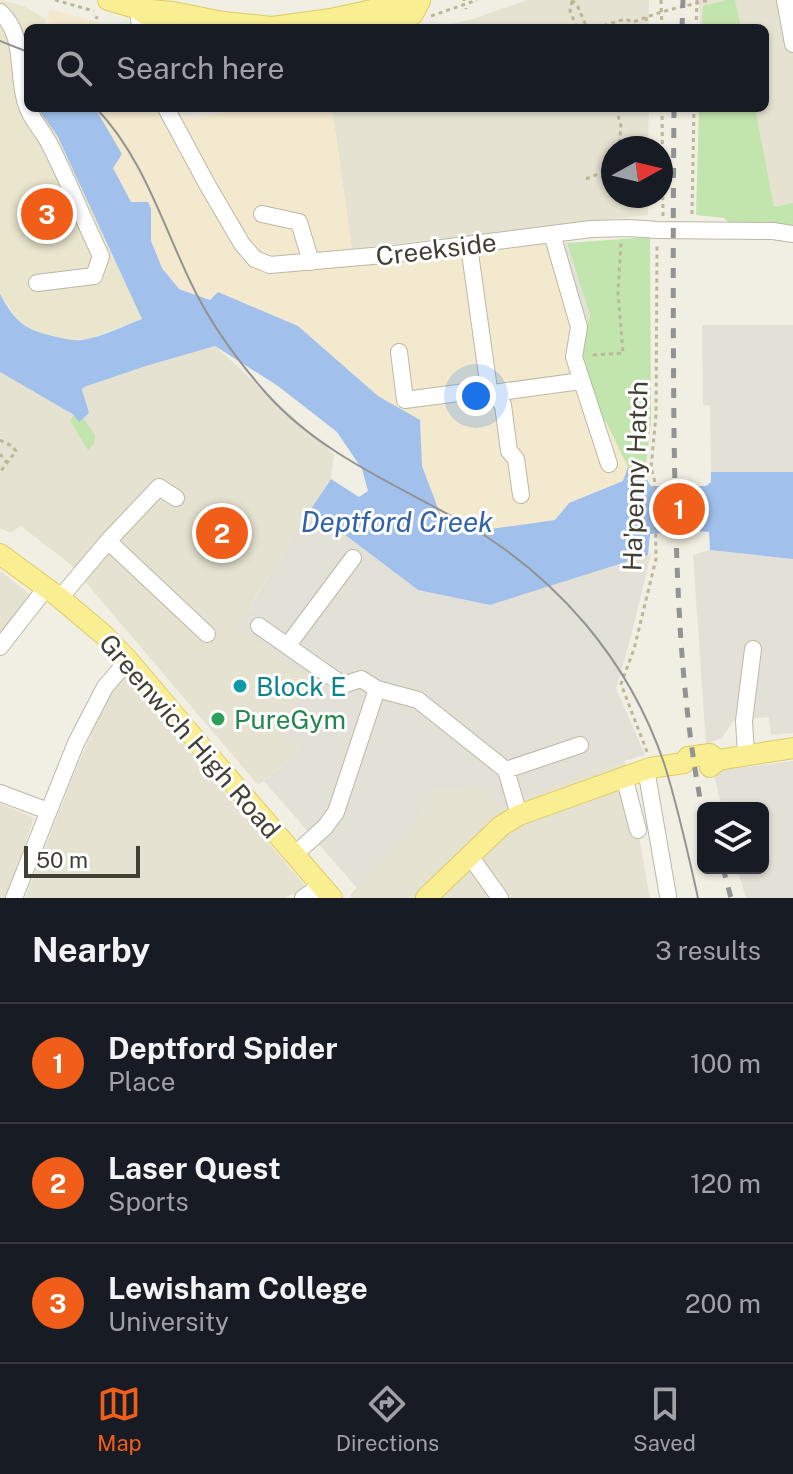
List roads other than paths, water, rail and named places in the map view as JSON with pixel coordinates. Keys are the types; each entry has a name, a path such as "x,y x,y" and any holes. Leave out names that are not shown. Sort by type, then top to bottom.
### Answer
{"main road":[{"path":"294,24 409,2"},
{"path":"367,24 409,2"},
{"path":"101,12 173,12 243,24"},
{"path":"138,12 159,24"},
{"name":"Greenwich High Road","path":"0,554 105,636 327,892"},
{"path":"426,898 507,817 624,776 647,763 684,763 688,757 710,754 718,760 793,748"}],"street":[{"path":"785,0 793,44"},
{"path":"0,12 17,37 24,93"},
{"path":"29,112 47,139 101,256 94,276 37,283"},
{"name":"Creekside","path":"168,112 242,244 255,259 270,265 469,246 591,229 773,231 793,234"},
{"path":"262,214 299,222 311,262"},
{"path":"552,234 579,327 574,357 609,464"},
{"path":"469,246 491,391 503,405 509,451 516,459 521,495"},
{"path":"399,352 405,400 581,381"},
{"path":"0,647 159,487 176,498"},
{"path":"108,541 207,634"},
{"path":"288,645 353,558"},
{"path":"259,626 343,685 361,679 377,689 418,700 506,770"},
{"path":"746,754 744,721 753,649"},
{"path":"14,898 48,811 62,757 105,687 128,660"},
{"path":"294,855 325,827 336,812 377,689"},
{"path":"506,770 580,745"},
{"path":"647,763 668,896"},
{"path":"506,770 507,817"},
{"path":"624,776 638,830"},
{"path":"0,793 48,811"},
{"path":"470,856 500,898"},
{"path":"303,898 327,892"}],"water":[{"name":"Deptford Creek","path":"40,112 97,112 122,154 113,168 131,202 148,202 151,209 151,241 162,268 179,289 210,300 218,292 298,326 378,396 420,420 422,466 442,519 463,533 555,520 569,503 623,481 628,467 646,466 647,480 651,486 706,486 711,482 711,472 793,472 793,559 710,550 709,532 650,534 648,555 490,605 418,590 311,509 331,479 359,497 368,491 362,469 337,432 278,386 215,346 84,387 82,390 89,413 79,422 74,415 0,372 0,294 22,324 67,339 90,339 142,319 57,135"}],"tram line":[{"path":"0,41 24,50"},
{"path":"99,112 139,169 191,283 215,326 266,393 309,433 333,450 496,543 558,594 609,655 631,689 664,763 698,898"}],"railway":[{"path":"682,24 683,0"},
{"path":"674,112 677,576 688,719 701,802"},
{"path":"725,874 731,898"}],"place":[{"name":"Lewisham College","path":"47,214"},
{"name":"Deptford Spider","path":"679,509"},
{"name":"Laser Quest","path":"222,533"},
{"name":"Block E","path":"240,686"},
{"name":"PureGym","path":"218,719"}]}
